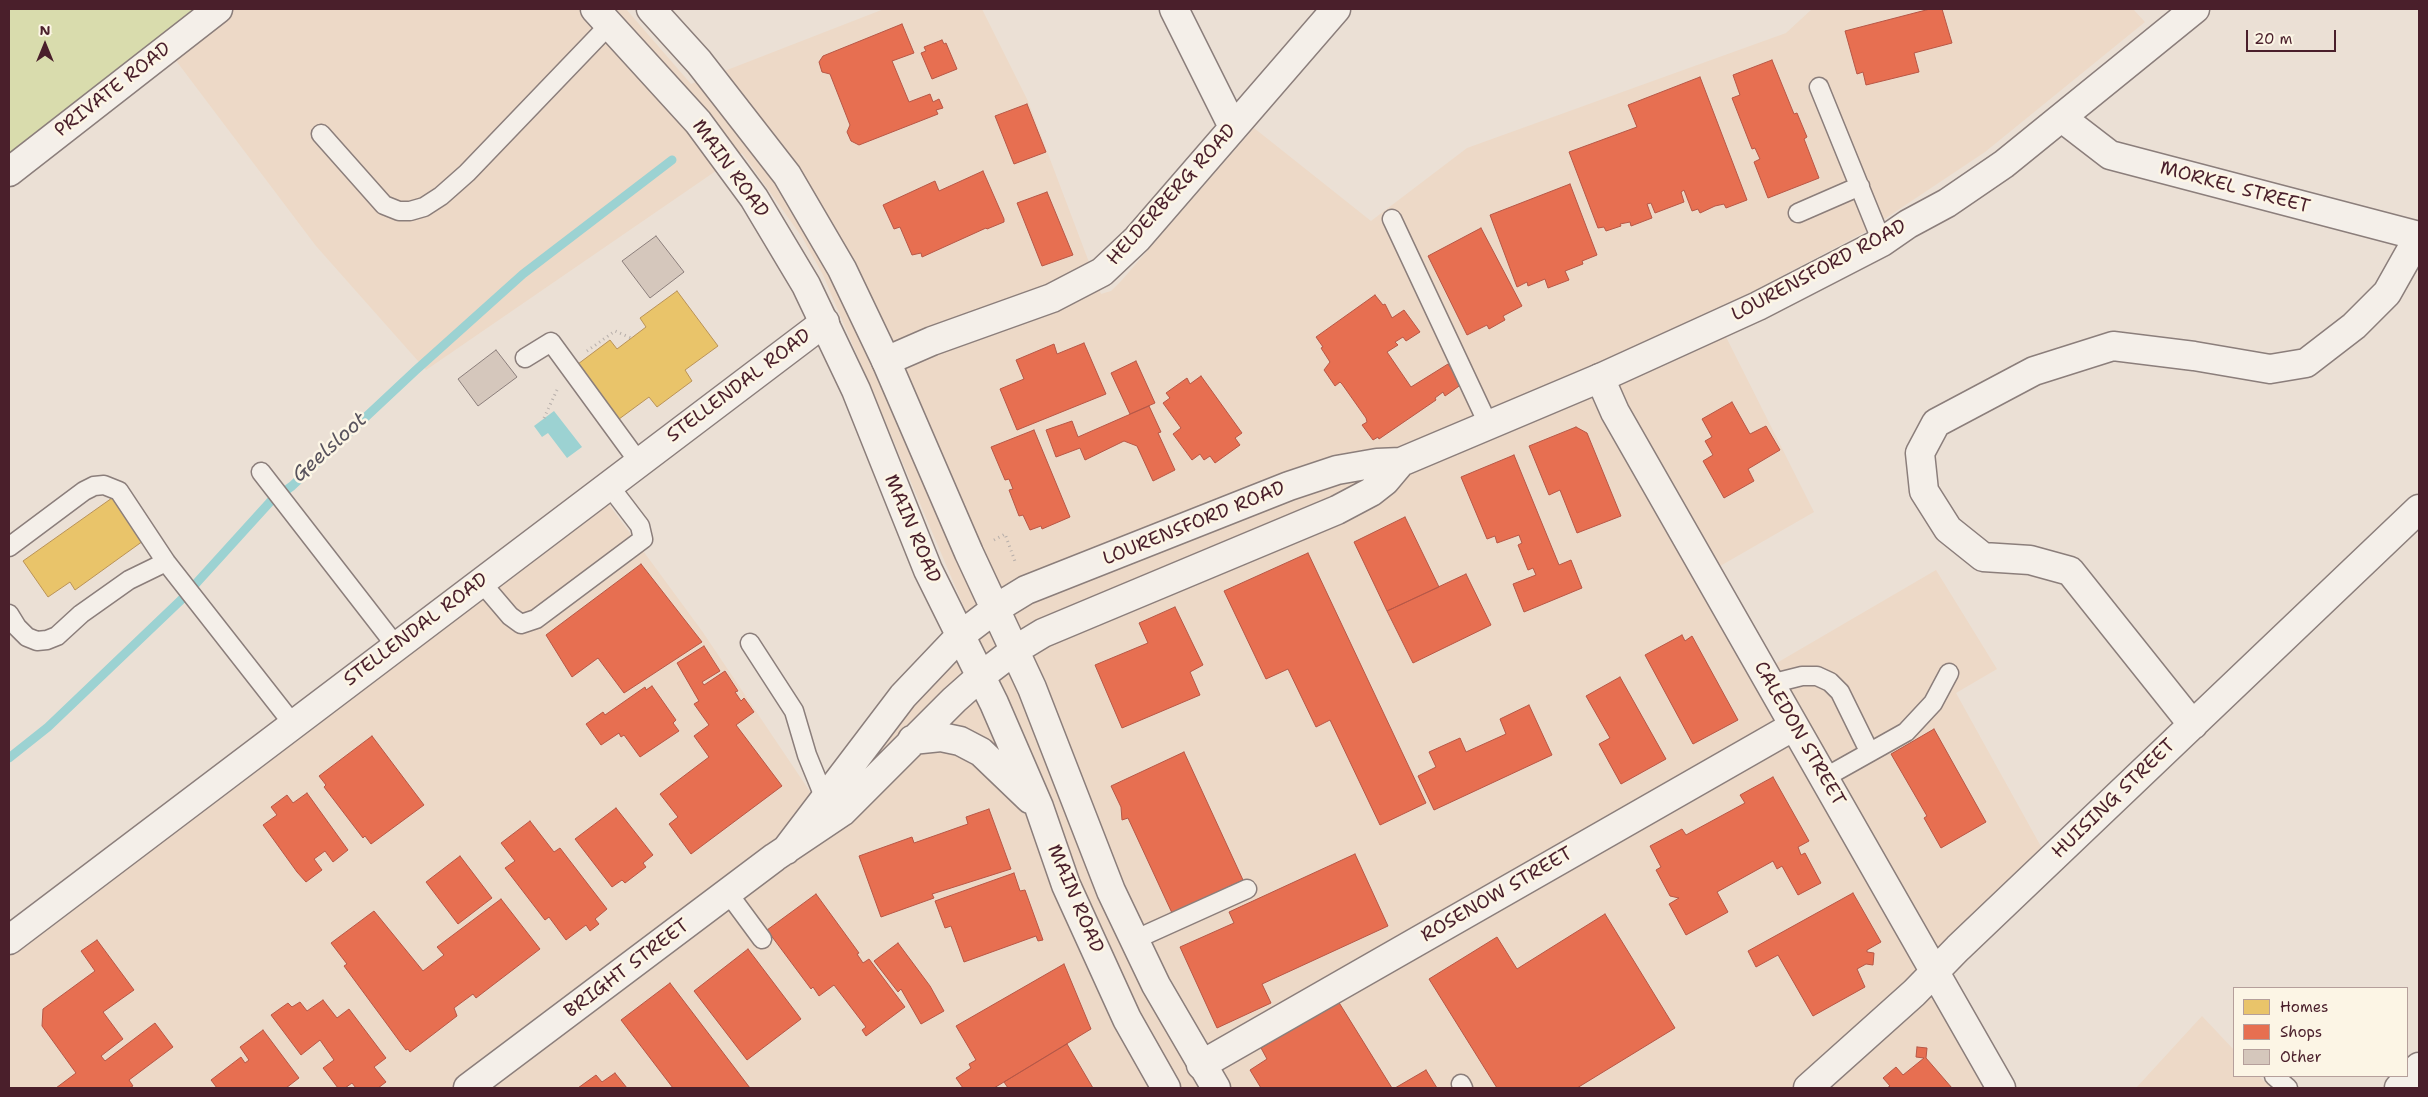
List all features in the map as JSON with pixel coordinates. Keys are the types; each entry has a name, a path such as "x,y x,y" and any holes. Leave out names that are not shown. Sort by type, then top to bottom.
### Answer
{"street":[{"name":"PRIVATE ROAD","path":"9,172 218,9"},
{"name":"MAIN ROAD","path":"651,9 700,62 787,176 842,269 886,361 995,609 1036,696 1111,891 1156,985 1216,1088"},
{"path":"1174,9 1233,127"},
{"name":"HELDERBERG ROAD","path":"886,361 932,341 1052,298 1102,272 1137,239 1336,9"},
{"name":"LOURENSFORD ROAD","path":"961,635 995,609 1026,590 1289,486 1337,470 1377,463 1401,462 1600,378 1758,306 1882,242 1908,224 1948,203 2004,164 2195,9"},
{"name":"MAIN ROAD","path":"602,16 698,122 754,198 789,254 856,390 928,570 981,676 1039,807 1066,885 1127,1019 1166,1088"},
{"name":"MORKEL STREET","path":"2062,118 2110,155 2419,236"},
{"path":"2192,725 2070,572 2030,560 1983,557 1948,529 1924,491 1920,453 1936,423 2034,372 2113,346 2194,356 2270,370 2306,363 2354,326 2387,292 2419,236"},
{"name":"STELLENDAL ROAD","path":"9,940 638,461 824,322"},
{"name":"CALEDON STREET","path":"1600,378 1614,412 2000,1088"},
{"name":"LOURENSFORD ROAD","path":"981,676 1015,650 1043,633 1337,510 1371,492 1401,462"},
{"name":"HUISING STREET","path":"1808,1088 1934,972 2419,509"},
{"name":"BRIGHT STREET","path":"786,850 886,716 961,635"},
{"name":"BRIGHT STREET","path":"468,1088 786,850 842,812 866,790 912,740 981,676"},
{"name":"ROSENOW STREET","path":"1201,1064 1794,726"},
{"path":"912,740 941,737 960,741 980,752 1039,807"},
{"path":"2398,1088 2419,1067"}],"lane":[{"path":"321,134 384,205 399,211 410,211 424,207 441,196 466,173 602,16"},
{"path":"1819,87 1882,242"},
{"path":"1798,213 1860,186"},
{"path":"1392,219 1489,426"},
{"path":"525,358 551,342 638,461"},
{"path":"261,472 396,646"},
{"path":"9,547 84,491 104,484 119,491 166,562 293,724"},
{"path":"481,582 510,616 521,624 536,619 644,539 640,526 608,484"},
{"path":"9,614 16,627 27,637 37,641 47,640 57,636 81,614 129,580 166,562"},
{"path":"750,643 794,711 807,755 825,799"},
{"path":"1824,778 1869,751 1906,732 1933,703 1949,672"},
{"path":"1770,684 1802,676 1816,676 1830,682 1840,692 1869,751"},
{"path":"1134,940 1247,889"},
{"path":"728,893 762,939"},
{"path":"2275,1077 2288,1088"}],"shaded area":[{"path":"214,9 626,9 691,84 884,9 982,9 1028,101 1101,294 1111,291 1122,280 1254,128 1371,221 1467,148 1786,33 1812,9 2133,9 2145,22 1985,152 1865,232 1759,288 1720,325 1814,512 1708,573 1763,671 1936,570 1997,669 1956,693 2049,861 1934,974 2000,1088 9,1088 9,934 599,491 702,631 821,808 975,633 823,275 802,237 742,153 426,370 316,246 165,46"},
{"path":"2202,1016 2233,1049 2233,1077 2260,1077 2271,1088 2136,1088"}],"green space":[{"path":"9,9 200,9 9,162"}],"water":[{"path":"554,411 582,447 567,458 548,433 542,437 534,426"}],"building: Homes":[{"path":"677,291 718,346 685,370 692,381 657,407 649,397 615,422 574,367 610,340 617,349 646,327 640,318"},
{"path":"112,498 143,541 75,590 70,582 48,597 23,561"}],"building: Shops":[{"path":"1930,9 1942,9 1952,43 1914,53 1919,72 1866,85 1863,72 1857,74 1845,31"},
{"path":"902,24 914,53 892,61 909,102 930,94 933,102 939,99 943,108 936,110 938,114 859,145 851,141 847,132 850,125 830,74 822,72 819,62 823,56"},
{"path":"942,40 944,44 946,43 957,69 932,79 921,53 926,51 924,47"},
{"path":"1772,60 1794,114 1797,113 1807,137 1804,139 1819,178 1768,198 1754,162 1760,159 1755,148 1752,149 1732,98 1740,95 1733,75"},
{"path":"1700,77 1747,200 1726,208 1724,204 1715,206 1700,213 1698,209 1692,211 1684,190 1681,192 1684,202 1655,213 1651,203 1647,204 1652,218 1631,226 1630,222 1620,224 1621,226 1606,231 1604,227 1598,228 1569,152 1637,127 1628,105"},
{"path":"1027,104 1046,152 1014,164 995,116"},
{"path":"983,171 1004,222 986,228 922,257 921,253 912,255 900,227 894,229 883,205 935,181 939,191"},
{"path":"1570,184 1597,255 1582,261 1583,264 1565,271 1569,280 1548,288 1545,279 1528,286 1527,282 1517,287 1490,215"},
{"path":"1047,192 1073,255 1042,266 1017,203"},
{"path":"1481,228 1522,306 1503,316 1505,320 1489,329 1487,325 1467,335 1428,256"},
{"path":"1375,295 1383,305 1385,304 1392,318 1404,310 1420,332 1406,341 1403,337 1395,342 1398,345 1387,352 1411,387 1448,364 1462,384 1445,396 1443,392 1435,398 1436,400 1379,439 1378,437 1373,440 1362,425 1367,422 1366,418 1342,384 1340,382 1335,386 1324,370 1330,362 1316,337"},
{"path":"1084,343 1106,394 1017,430 1000,389 1024,379 1016,360 1054,344 1057,354"},
{"path":"1136,361 1155,403 1130,414 1111,373"},
{"path":"1201,376 1242,433 1235,438 1240,445 1215,463 1210,456 1204,460 1200,454 1192,460 1173,434 1181,428 1163,403 1170,398 1166,393 1187,378 1190,384"},
{"path":"1732,402 1750,434 1766,426 1780,450 1748,469 1754,481 1724,498 1703,461 1713,455 1705,441 1712,437 1702,419"},
{"path":"1149,406 1161,432 1158,433 1175,470 1153,481 1137,446 1124,441 1085,460 1080,448 1056,457 1046,430 1072,421 1078,437"},
{"path":"1576,427 1587,433 1621,516 1577,533 1560,490 1549,495 1529,446"},
{"path":"1034,430 1070,517 1042,529 1041,526 1030,530 1023,515 1019,516 1009,490 1013,489 1009,479 1005,480 991,447"},
{"path":"1514,455 1559,565 1571,560 1582,588 1524,612 1513,584 1536,575 1533,568 1528,570 1518,545 1522,543 1519,535 1497,543 1495,536 1487,539 1461,477"},
{"path":"1405,517 1439,587 1387,611 1354,542"},
{"path":"1308,553 1426,803 1380,825 1330,720 1316,727 1288,669 1266,679 1224,591"},
{"path":"641,564 702,642 624,693 598,658 572,677 546,635"},
{"path":"1466,574 1491,625 1413,663 1387,611"},
{"path":"1175,607 1203,665 1190,672 1200,695 1122,728 1095,665 1148,643 1139,623"},
{"path":"1682,635 1685,641 1692,636 1738,720 1693,744 1645,655"},
{"path":"704,646 720,671 702,682 704,685 725,671 738,691 735,692 741,701 744,698 754,712 736,725 782,786 691,854 669,824 678,817 660,794 709,757 694,736 709,725 694,704 699,701 677,663"},
{"path":"1620,677 1666,759 1621,784 1599,744 1610,738 1586,696"},
{"path":"652,686 676,720 673,723 679,731 640,757 624,735 621,737 619,733 601,745 586,724 603,712 605,715 645,687 646,690"},
{"path":"1529,705 1552,755 1434,810 1418,776 1436,767 1429,752 1460,738 1466,752 1506,734 1500,719"},
{"path":"1934,729 1986,822 1941,848 1924,818 1927,816 1891,754"},
{"path":"372,736 424,805 371,844 365,836 363,838 324,787 326,785 319,776"},
{"path":"1184,752 1243,880 1172,913 1128,818 1122,820 1121,807 1111,786"},
{"path":"1773,777 1809,841 1798,847 1801,855 1805,853 1821,883 1798,895 1782,866 1777,869 1773,861 1717,892 1728,912 1686,935 1669,904 1679,898 1670,896 1656,870 1661,867 1650,846 1682,829 1686,835 1745,803 1740,795"},
{"path":"307,793 348,850 333,862 325,851 314,859 322,870 306,882 263,825 277,815 271,807 287,795 293,803"},
{"path":"616,808 653,855 643,863 646,867 625,883 622,880 612,887 575,839"},
{"path":"989,809 1011,869 932,894 934,898 881,917 859,856 912,837 914,843 968,824 966,817"},
{"path":"530,821 554,852 560,848 607,909 595,919 599,924 590,931 586,925 566,940 549,917 545,920 505,868 515,861 501,843"},
{"path":"1355,854 1388,926 1262,984 1271,1003 1217,1028 1180,947 1234,923 1229,912"},
{"path":"460,856 492,898 458,924 426,882"},
{"path":"1014,873 1020,891 1025,890 1043,940 1038,941 1036,936 964,962 951,926 945,928 935,901"},
{"path":"1853,893 1881,942 1867,950 1867,952 1874,953 1873,965 1866,964 1857,969 1865,987 1813,1016 1778,955 1756,967 1748,951"},
{"path":"816,894 859,953 857,954 863,963 869,959 905,1007 866,1036 862,1030 866,1027 834,985 819,996 813,987 811,989 767,930"},
{"path":"501,899 540,949 476,998 473,994 454,1008 457,1016 410,1052 408,1049 406,1050 344,966 347,964 331,943 374,911 423,971 444,955 437,947"},
{"path":"1605,914 1675,1028 1577,1088 1497,1088 1429,979 1497,937 1517,969"},
{"path":"97,940 134,990 103,1012 123,1039 101,1056 105,1061 155,1023 173,1047 129,1080 133,1086 129,1088 56,1088 76,1073 42,1026 43,1009 95,971 81,951"},
{"path":"898,943 930,986 944,1011 921,1024 901,989 898,992 874,961"},
{"path":"748,949 801,1019 747,1060 694,991"},
{"path":"1064,964 1091,1029 994,1088 963,1088 956,1078 971,1068 969,1064 976,1060 956,1026"},
{"path":"670,983 750,1088 673,1088 621,1020"},
{"path":"323,1000 337,1018 349,1009 386,1058 374,1067 386,1082 378,1088 356,1088 352,1083 345,1088 338,1088 323,1068 334,1060 320,1040 301,1055 271,1015 288,1003 292,1007 300,1002 307,1011"},
{"path":"1338,1001 1392,1088 1261,1088 1250,1070 1267,1059 1261,1048"},
{"path":"263,1030 299,1078 286,1088 217,1088 211,1080 241,1057 245,1063 249,1060 240,1047"},
{"path":"1067,1044 1093,1088 1008,1088 1004,1082"},
{"path":"1917,1047 1927,1048 1926,1058 1952,1088 1887,1088 1890,1086 1883,1078 1896,1067 1903,1075 1924,1058 1916,1057"},
{"path":"1426,1070 1437,1088 1395,1088"},
{"path":"615,1073 627,1088 578,1088 596,1075 602,1082"}],"building: Other":[{"path":"656,236 684,272 650,298 622,261"},
{"path":"496,350 517,377 478,406 458,379"}],"waterway":[{"name":"Geelsloot","path":"9,758 48,727 181,600 270,502 292,486 416,370 523,274 672,160"}]}
